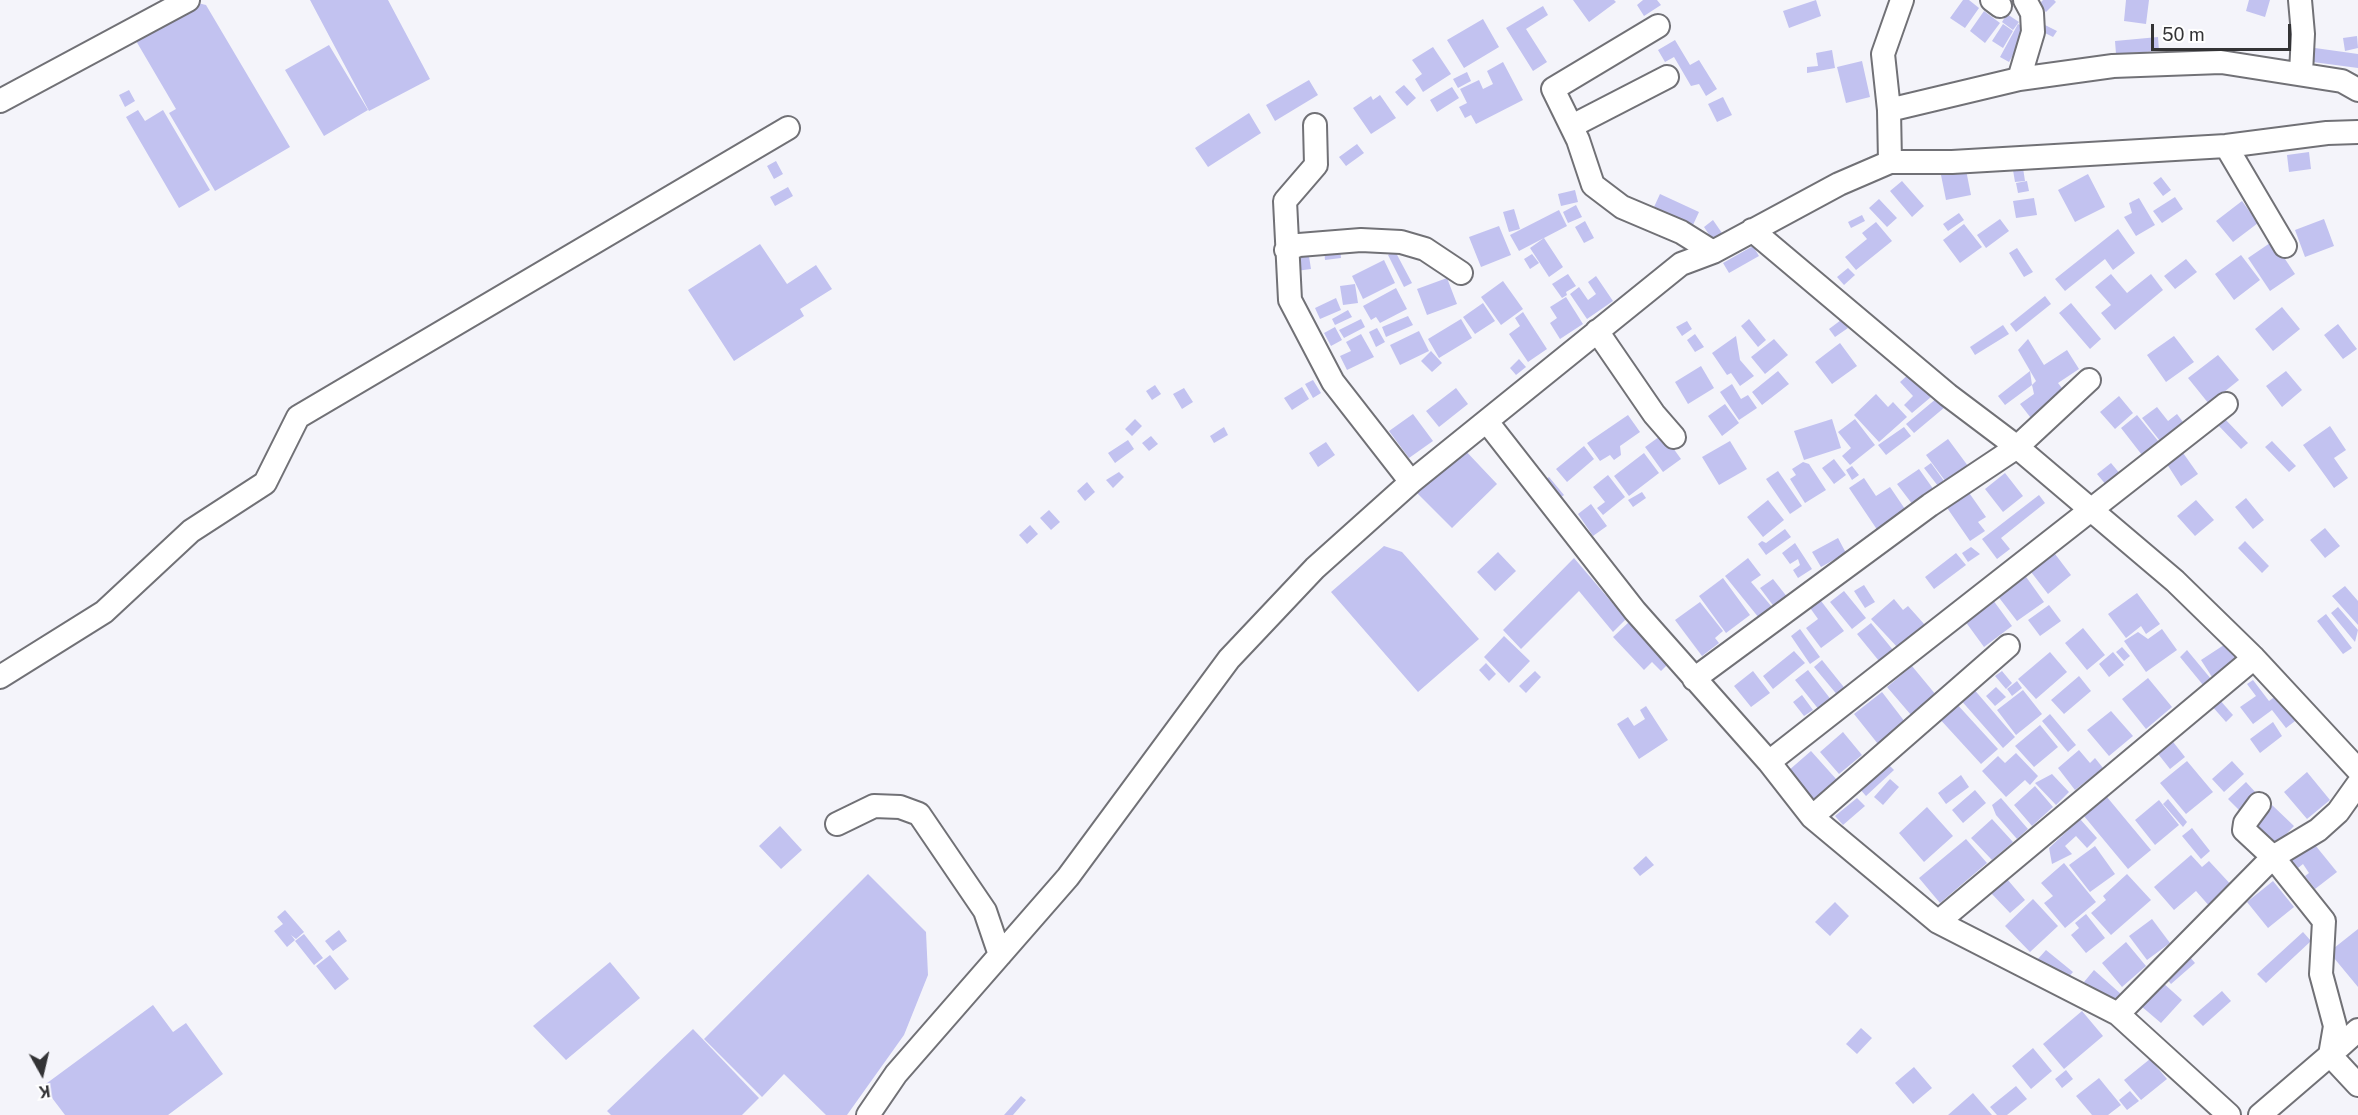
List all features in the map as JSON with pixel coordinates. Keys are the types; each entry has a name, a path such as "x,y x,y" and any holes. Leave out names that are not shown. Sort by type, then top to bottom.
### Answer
{"street":[{"path":"0,101 188,0"},
{"path":"1890,162 1889,110 1883,54 1902,0"},
{"path":"2019,79 2033,32 2032,13 2025,0"},
{"path":"2300,0 2303,34 2301,73"},
{"path":"1658,26 1554,89 1572,126 1593,185 1622,207 1681,232 1713,252"},
{"path":"1889,110 2019,79 2113,66 2221,62 2342,81 2358,90"},
{"path":"1572,126 1667,77"},
{"path":"1315,125 1316,165 1285,201 1290,300 1328,372 1411,482"},
{"path":"0,677 104,612 191,531 265,483 298,417 788,128"},
{"path":"868,1115 896,1074 1068,877 1229,659 1315,568 1411,482 1488,423 1681,264 1713,252 1839,184 1890,162 1952,162 2226,146 2327,133 2358,132"},
{"path":"2226,146 2285,246"},
{"path":"1752,230 1948,395 2017,447 2175,582 2254,658 2358,770"},
{"path":"1286,250 1299,244 1361,240 1401,242 1425,249 1461,273"},
{"path":"1597,331 1654,414 1674,437"},
{"path":"1694,679 1930,505 2017,447 2090,380"},
{"path":"1769,762 2226,404"},
{"path":"1488,423 1635,611 1769,762 1812,817 1938,922 2118,1014 2229,1115"},
{"path":"1812,817 2008,646"},
{"path":"1938,922 2254,658"},
{"path":"2118,1014 2273,857 2318,830 2338,812 2358,784"},
{"path":"2259,804 2245,823 2244,830 2273,857 2324,921 2321,974 2335,1026 2330,1055"},
{"path":"837,824 874,806 900,807 919,814 985,910 1000,955"},
{"path":"2260,1115 2358,1030"},
{"path":"2330,1055 2358,1086"}],"building":[{"path":"310,0 388,0 430,79 369,111"},
{"path":"1573,0 1614,0 1616,2 1589,22"},
{"path":"1643,0 1657,0 1661,5 1644,16 1637,5"},
{"path":"1816,0 1821,16 1789,28 1783,11"},
{"path":"1963,0 1969,0 1979,8 1965,28 1950,18"},
{"path":"2043,0 2056,2 2046,12 2038,5"},
{"path":"2126,0 2149,0 2146,24 2124,21"},
{"path":"2249,0 2270,0 2265,17 2246,11"},
{"path":"189,1 206,5 290,147 215,191 169,113 176,109 132,34"},
{"path":"1543,6 1548,15 1526,29 1547,62 1533,71 1506,28"},
{"path":"1984,11 2000,23 1985,43 1970,31"},
{"path":"2007,14 2019,22 2013,30 2002,22"},
{"path":"1483,19 1499,47 1464,68 1447,40"},
{"path":"2003,24 2013,31 2003,48 1992,41"},
{"path":"2018,24 2028,29 2009,62 2000,57"},
{"path":"2043,24 2057,31 2053,37 2039,30"},
{"path":"2357,36 2358,48 2345,51 2343,38"},
{"path":"2158,37 2159,51 2116,54 2115,41"},
{"path":"1675,40 1690,65 1699,60 1717,89 1706,96 1699,84 1691,86 1674,57 1665,62 1658,50"},
{"path":"329,45 368,110 324,136 285,70"},
{"path":"1433,47 1451,74 1423,92 1415,79 1422,74 1412,60"},
{"path":"2315,48 2358,54 2358,68 2313,62"},
{"path":"1832,50 1835,68 1807,73 1807,67 1818,66 1816,53"},
{"path":"1862,61 1870,97 1846,103 1837,67"},
{"path":"1503,62 1523,100 1476,124 1471,115 1465,118 1459,107 1467,103 1460,89 1479,80 1483,89 1493,84 1487,71"},
{"path":"1467,72 1471,81 1458,88 1453,79"},
{"path":"1309,80 1318,95 1275,121 1266,105"},
{"path":"1404,85 1416,98 1407,106 1395,92"},
{"path":"1452,87 1459,98 1437,112 1430,100"},
{"path":"129,90 135,101 125,107 119,95"},
{"path":"1380,95 1396,118 1371,134 1353,108 1371,96 1373,100"},
{"path":"1723,97 1732,115 1717,122 1708,104"},
{"path":"138,110 145,121 163,110 210,190 179,208 126,117"},
{"path":"1249,113 1261,133 1208,167 1195,148"},
{"path":"1357,144 1364,153 1346,166 1339,157"},
{"path":"2309,152 2311,169 2289,172 2287,155"},
{"path":"776,161 783,174 774,179 767,166"},
{"path":"2023,168 2025,181 2015,182 2013,170"},
{"path":"1966,170 1971,195 1946,200 1941,175"},
{"path":"2088,174 2105,207 2075,222 2058,190"},
{"path":"2161,177 2171,190 2163,196 2153,183"},
{"path":"1902,181 1924,206 1912,217 1890,191"},
{"path":"2027,181 2029,191 2018,193 2016,183"},
{"path":"788,187 793,196 775,206 770,197"},
{"path":"1575,190 1578,202 1561,206 1558,194"},
{"path":"1660,194 1699,212 1693,225 1654,207"},
{"path":"2175,197 2183,209 2162,223 2153,211"},
{"path":"2034,198 2037,215 2016,218 2013,201"},
{"path":"2139,198 2155,225 2136,236 2124,217 2132,213 2129,203"},
{"path":"1879,199 1897,218 1887,227 1869,208"},
{"path":"2242,201 2258,223 2233,242 2216,221"},
{"path":"1576,205 1582,217 1568,223 1563,212"},
{"path":"1514,209 1520,229 1509,232 1503,212"},
{"path":"1559,210 1567,226 1519,251 1510,235"},
{"path":"1959,213 1964,220 1948,231 1943,224"},
{"path":"1862,215 1865,221 1851,228 1848,222"},
{"path":"2000,219 2009,231 1986,248 1977,235"},
{"path":"2324,219 2334,246 2305,257 2295,230"},
{"path":"1713,220 1724,236 1714,242 1704,227"},
{"path":"1585,221 1594,238 1584,243 1575,227"},
{"path":"1876,222 1892,241 1856,270 1845,257 1867,239 1862,233"},
{"path":"1964,224 1982,247 1960,263 1943,240"},
{"path":"1499,226 1511,255 1481,267 1469,237"},
{"path":"2118,229 2135,253 2113,270 2105,259 2065,291 2055,279"},
{"path":"1544,238 1563,267 1549,277 1530,248"},
{"path":"2273,241 2295,274 2270,291 2248,258"},
{"path":"760,244 787,284 816,265 832,289 800,309 804,316 734,361 688,290"},
{"path":"1753,246 1759,256 1729,273 1723,263"},
{"path":"1340,247 1341,258 1325,260 1324,250"},
{"path":"2017,248 2033,272 2024,277 2009,253"},
{"path":"1308,250 1311,269 1296,271 1294,252"},
{"path":"1395,251 1412,283 1404,287 1388,255"},
{"path":"1532,254 1539,263 1530,269 1524,259"},
{"path":"2241,255 2260,280 2234,300 2215,274"},
{"path":"2186,259 2197,272 2175,289 2164,276"},
{"path":"1384,260 1395,283 1363,299 1352,276"},
{"path":"1848,268 1855,275 1844,285 1837,277"},
{"path":"1568,274 1576,286 1566,292 1567,295 1562,298 1552,284"},
{"path":"2111,274 2127,293 2151,274 2163,290 2115,330 2101,313 2111,305 2095,287"},
{"path":"1596,276 1613,301 1587,319 1570,294 1579,287 1588,300 1596,294 1588,282"},
{"path":"1447,278 1457,304 1427,315 1417,289"},
{"path":"1503,281 1523,309 1501,325 1481,297"},
{"path":"1355,284 1358,303 1343,305 1340,286"},
{"path":"1396,288 1407,309 1380,323 1376,317 1371,320 1363,306"},
{"path":"2045,296 2051,304 2016,332 2010,324"},
{"path":"1566,297 1583,324 1560,339 1550,323 1557,318 1550,307"},
{"path":"1336,298 1341,310 1320,319 1315,308"},
{"path":"1483,303 1495,321 1475,334 1463,317"},
{"path":"2071,303 2101,339 2090,349 2059,313"},
{"path":"2282,307 2300,329 2273,351 2255,329"},
{"path":"1348,310 1352,317 1335,325 1332,319"},
{"path":"1523,312 1547,349 1528,362 1509,334 1520,326 1515,318"},
{"path":"1408,316 1413,325 1386,337 1382,327"},
{"path":"1361,319 1365,327 1344,338 1339,330"},
{"path":"1461,319 1472,338 1439,358 1428,339"},
{"path":"1749,319 1766,340 1758,347 1741,326"},
{"path":"1841,320 1848,328 1835,337 1829,329"},
{"path":"1687,321 1692,329 1682,336 1676,327"},
{"path":"2338,324 2357,349 2343,359 2324,335"},
{"path":"2003,325 2009,334 1975,355 1970,347"},
{"path":"1335,327 1342,340 1331,346 1324,333"},
{"path":"1377,328 1385,342 1376,347 1369,332"},
{"path":"1419,331 1429,351 1400,365 1390,345"},
{"path":"1361,334 1374,357 1347,370 1340,356 1351,351 1346,342"},
{"path":"1695,334 1704,347 1695,352 1687,340"},
{"path":"1736,336 1740,360 1754,376 1740,386 1731,373 1727,375 1712,353"},
{"path":"2174,336 2194,362 2166,382 2147,355"},
{"path":"1774,339 1788,355 1765,374 1751,357"},
{"path":"2028,339 2044,365 2067,350 2079,369 2058,383 2068,396 2034,422 2020,404 2034,394 2032,385 2036,381 2018,350"},
{"path":"1840,343 1857,366 1832,384 1815,362"},
{"path":"1431,351 1442,363 1432,372 1421,361"},
{"path":"2218,355 2239,380 2209,404 2188,378"},
{"path":"1519,359 1526,367 1516,375 1510,368"},
{"path":"1701,366 1714,388 1688,404 1675,382"},
{"path":"1778,371 1789,384 1762,405 1752,392"},
{"path":"2030,371 2032,385 2005,405 1998,396"},
{"path":"2286,371 2302,390 2282,407 2266,386"},
{"path":"1910,373 1931,397 1912,413 1904,405 1913,396 1900,382"},
{"path":"1313,380 1321,393 1313,398 1305,384"},
{"path":"1732,384 1741,399 1748,395 1757,408 1739,420 1720,392"},
{"path":"1155,385 1161,394 1152,400 1146,391"},
{"path":"1302,387 1309,399 1292,410 1284,398"},
{"path":"1184,388 1193,402 1182,409 1173,394"},
{"path":"1456,388 1468,404 1439,427 1426,411"},
{"path":"1876,394 1888,407 1893,402 1907,417 1879,442 1854,415"},
{"path":"2119,396 2133,413 2115,429 2100,412"},
{"path":"1937,398 1945,407 1914,433 1906,424"},
{"path":"1725,404 1739,423 1722,436 1708,416"},
{"path":"2157,407 2168,421 2177,414 2183,422 2160,441 2142,418"},
{"path":"1413,414 1433,441 1409,458 1389,431"},
{"path":"1628,415 1640,432 1620,446 1621,455 1614,460 1610,455 1600,461 1587,443"},
{"path":"2137,415 2159,442 2142,455 2121,428"},
{"path":"2224,418 2248,443 2241,449 2217,424"},
{"path":"1135,419 1142,426 1132,436 1125,429"},
{"path":"1832,419 1841,448 1804,460 1794,431"},
{"path":"1855,419 1875,445 1850,465 1842,456 1851,448 1838,432"},
{"path":"2330,426 2346,450 2334,458 2348,478 2334,488 2303,445"},
{"path":"1224,427 1228,435 1214,443 1210,436"},
{"path":"1904,427 1911,436 1886,455 1878,445"},
{"path":"1663,434 1681,459 1663,472 1645,447"},
{"path":"1151,436 1158,444 1149,451 1142,443"},
{"path":"1948,439 1968,466 1946,482 1926,455"},
{"path":"1128,440 1134,449 1115,463 1108,453"},
{"path":"1730,441 1747,469 1719,485 1702,457"},
{"path":"2272,441 2296,466 2289,472 2265,447"},
{"path":"1326,442 1335,455 1318,467 1309,453"},
{"path":"1584,446 1594,459 1567,482 1556,469"},
{"path":"1462,447 1497,484 1452,528 1416,492"},
{"path":"2181,450 2198,474 2181,486 2165,461"},
{"path":"1644,453 1659,473 1629,496 1614,476"},
{"path":"1834,459 1846,475 1834,484 1822,468"},
{"path":"1803,462 1809,464 1826,490 1805,503 1790,479 1796,475 1792,469"},
{"path":"1931,463 1944,481 1938,486 1924,468"},
{"path":"2111,463 2121,475 2107,486 2097,474"},
{"path":"1852,466 1859,475 1852,480 1846,470"},
{"path":"1919,469 1934,490 1913,505 1897,484"},
{"path":"1778,471 1802,506 1790,514 1766,479"},
{"path":"1119,472 1124,477 1113,488 1106,480"},
{"path":"2005,473 2023,496 2003,512 1985,489"},
{"path":"1608,475 1625,497 1603,515 1597,508 1605,502 1593,487"},
{"path":"1549,477 1564,495 1556,501 1541,483"},
{"path":"1864,478 1876,496 1890,487 1907,512 1878,531 1849,488"},
{"path":"1087,482 1095,492 1085,501 1077,491"},
{"path":"1965,487 1986,517 1978,522 1985,531 1970,541 1943,502"},
{"path":"1642,492 1646,498 1633,507 1628,500"},
{"path":"2039,495 2045,503 2001,538 2010,549 1997,559 1982,539"},
{"path":"2246,498 2264,520 2253,529 2235,507"},
{"path":"1768,500 1784,520 1763,537 1747,517"},
{"path":"2196,500 2214,520 2195,536 2177,516"},
{"path":"1591,504 1607,526 1593,536 1578,514"},
{"path":"1049,510 1060,522 1051,530 1040,518"},
{"path":"1030,525 1038,534 1027,544 1019,535"},
{"path":"2325,528 2340,546 2325,558 2310,540"},
{"path":"1785,529 1791,537 1766,555 1758,544 1762,541 1766,543"},
{"path":"1838,538 1846,553 1821,567 1812,552"},
{"path":"2245,541 2269,566 2262,573 2238,548"},
{"path":"1795,543 1812,569 1798,578 1793,570 1800,565 1798,559 1790,564 1782,553"},
{"path":"1384,546 1402,552 1479,639 1418,692 1331,592"},
{"path":"1971,547 1980,554 1968,562 1962,553"},
{"path":"2052,550 2071,575 2048,594 2028,568"},
{"path":"1498,552 1516,571 1495,591 1477,572"},
{"path":"1956,553 1966,565 1934,589 1925,577"},
{"path":"1574,558 1626,619 1613,632 1579,591 1521,649 1503,630"},
{"path":"1748,558 1761,575 1751,582 1772,607 1759,618 1725,576"},
{"path":"2024,574 2044,602 2017,621 1997,595"},
{"path":"1723,578 1750,615 1726,633 1699,596"},
{"path":"1773,579 1788,598 1775,608 1760,588"},
{"path":"1864,585 1875,602 1865,608 1854,591"},
{"path":"2345,586 2358,601 2358,625 2332,596"},
{"path":"1844,591 1866,618 1852,629 1830,602"},
{"path":"2137,593 2160,624 2146,634 2141,626 2126,638 2108,614"},
{"path":"1818,597 1844,631 1821,648 1806,628 1818,619 1808,605"},
{"path":"1894,599 1903,610 1908,606 1925,625 1898,648 1871,619"},
{"path":"1993,600 2012,626 1984,647 1965,621"},
{"path":"1700,602 1723,631 1715,638 1719,643 1702,656 1675,620"},
{"path":"2049,605 2061,621 2040,636 2028,620"},
{"path":"2338,607 2358,630 2355,642 2331,613"},
{"path":"2326,614 2352,648 2343,654 2317,621"},
{"path":"1629,622 1668,664 1661,671 1652,662 1644,670 1613,637"},
{"path":"1871,623 1893,650 1879,661 1857,634"},
{"path":"2083,628 2105,655 2087,670 2065,643"},
{"path":"1800,629 1820,657 1810,664 1791,636"},
{"path":"2162,629 2177,650 2146,672 2124,641 2138,632 2148,639"},
{"path":"1504,636 1530,661 1509,683 1484,657"},
{"path":"2227,643 2238,659 2212,677 2201,660"},
{"path":"2122,647 2130,656 2124,661 2116,652"},
{"path":"2187,650 2211,679 2203,685 2180,657"},
{"path":"1794,651 1805,663 1773,689 1763,676"},
{"path":"2050,652 2067,672 2036,699 2018,679"},
{"path":"2113,652 2124,665 2109,677 2099,664"},
{"path":"1822,660 1847,691 1839,697 1814,667"},
{"path":"1486,663 1496,674 1489,681 1479,670"},
{"path":"1912,666 1936,695 1911,715 1887,687"},
{"path":"1808,670 1832,701 1820,711 1795,680"},
{"path":"1535,671 1541,677 1526,693 1519,686"},
{"path":"1753,671 1770,693 1751,707 1734,686"},
{"path":"2002,671 2012,683 2006,689 1995,676"},
{"path":"2079,676 2091,691 2064,714 2051,700"},
{"path":"2148,678 2172,707 2146,729 2122,699"},
{"path":"2253,680 2269,701 2280,693 2299,718 2286,728 2272,710 2253,724 2240,707 2256,696 2247,684"},
{"path":"2017,681 2022,688 2012,696 2007,689"},
{"path":"1972,687 2015,737 2003,748 1959,698"},
{"path":"1996,687 2006,697 1995,706 1986,696"},
{"path":"2023,690 2042,714 2016,735 1997,710"},
{"path":"1882,692 1905,722 1878,744 1854,714"},
{"path":"1802,695 1813,710 1804,716 1793,702"},
{"path":"2219,699 2233,715 2226,722 2211,705"},
{"path":"1955,702 1998,749 1981,764 1938,717"},
{"path":"1646,706 1668,740 1639,759 1617,724 1628,717 1634,726 1645,719 1640,710"},
{"path":"2111,711 2133,736 2109,756 2087,730"},
{"path":"2050,714 2076,745 2068,752 2042,721"},
{"path":"2273,722 2282,736 2260,753 2250,739"},
{"path":"2040,725 2058,747 2034,767 2015,746"},
{"path":"1843,732 1862,755 1839,774 1820,752"},
{"path":"2170,738 2185,757 2170,769 2155,750"},
{"path":"2079,750 2090,763 2095,758 2103,768 2075,790 2058,768"},
{"path":"1811,751 1837,780 1814,800 1788,771"},
{"path":"2016,753 2038,776 2030,785 2025,780 2006,797 1982,771 1998,756 2005,763"},
{"path":"2187,761 2213,792 2186,814 2160,783"},
{"path":"2232,761 2244,774 2224,792 2212,779"},
{"path":"1886,762 1894,770 1866,796 1859,788"},
{"path":"2307,772 2330,800 2307,819 2284,792"},
{"path":"2052,774 2069,792 2056,805 2035,783"},
{"path":"1961,775 1969,787 1946,804 1938,793"},
{"path":"1890,779 1899,787 1883,805 1874,797"},
{"path":"2246,782 2257,794 2239,810 2228,799"},
{"path":"2035,786 2053,807 2032,826 2014,805"},
{"path":"1975,790 1986,803 1963,823 1952,810"},
{"path":"2102,791 2151,850 2128,869 2079,810"},
{"path":"1857,798 1865,806 1843,825 1835,816"},
{"path":"2001,798 2028,829 2017,839 1996,815 1992,805"},
{"path":"2168,799 2187,822 2183,827 2163,804"},
{"path":"2159,800 2179,825 2155,845 2135,820"},
{"path":"2272,805 2294,826 2275,846 2254,824"},
{"path":"1927,807 1953,836 1924,862 1899,833"},
{"path":"1992,819 2013,842 1992,860 1971,838"},
{"path":"2080,819 2097,838 2087,848 2076,836 2065,846 2072,854 2052,864 2049,848"},
{"path":"780,826 802,850 781,869 759,846"},
{"path":"2192,828 2210,851 2201,859 2182,836"},
{"path":"1966,839 1987,863 1940,903 1919,878"},
{"path":"2311,840 2337,872 2315,889 2305,876 2309,873 2303,864 2298,868 2290,858"},
{"path":"2095,846 2115,874 2090,892 2069,865"},
{"path":"2191,855 2202,867 2209,861 2234,888 2211,908 2196,891 2174,910 2154,887"},
{"path":"1646,856 1654,865 1640,876 1633,868"},
{"path":"2064,863 2096,902 2065,928 2044,903 2053,896 2041,883"},
{"path":"868,874 926,932 928,975 904,1035 847,1115 826,1115 784,1074 762,1097 704,1039"},
{"path":"2127,874 2151,900 2111,935 2091,913 2106,900 2103,896"},
{"path":"2007,879 2025,900 2010,913 1991,893"},
{"path":"2273,881 2294,907 2268,928 2247,902"},
{"path":"2033,899 2058,926 2030,952 2005,926"},
{"path":"1835,902 1849,916 1830,936 1815,922"},
{"path":"285,910 304,932 296,939 291,935 295,940 287,947 274,931 283,924 277,917"},
{"path":"2086,914 2105,938 2086,953 2071,935 2079,928 2075,923"},
{"path":"2152,919 2170,943 2147,960 2129,936"},
{"path":"2358,929 2358,987 2329,952"},
{"path":"339,930 347,941 333,951 325,941"},
{"path":"2303,932 2311,941 2266,983 2257,974"},
{"path":"304,934 323,958 314,965 295,941"},
{"path":"2126,942 2146,966 2122,987 2102,963"},
{"path":"2046,950 2073,972 2064,982 2037,960"},
{"path":"330,955 349,979 335,990 316,966"},
{"path":"2189,956 2195,963 2171,984 2165,977"},
{"path":"610,962 640,998 566,1060 533,1026"},
{"path":"2094,970 2122,995 2112,1006 2084,982"},
{"path":"2162,982 2182,1000 2161,1023 2141,1006"},
{"path":"2222,991 2231,1001 2203,1026 2193,1016"},
{"path":"153,1005 173,1032 186,1023 223,1074 168,1115 65,1115 43,1086"},
{"path":"2082,1011 2103,1036 2064,1069 2043,1044"},
{"path":"1861,1028 1872,1038 1857,1054 1846,1044"},
{"path":"693,1029 759,1098 742,1115 611,1115 607,1111"},
{"path":"2033,1048 2052,1071 2031,1089 2012,1066"},
{"path":"2150,1059 2167,1079 2141,1100 2124,1080"},
{"path":"1914,1067 1932,1088 1913,1104 1895,1083"},
{"path":"2066,1070 2073,1079 2062,1088 2055,1079"},
{"path":"2099,1078 2121,1105 2108,1115 2092,1115 2076,1096"},
{"path":"2016,1086 2027,1099 2007,1115 1997,1115 1990,1107"},
{"path":"2130,1091 2139,1101 2127,1110 2119,1100"},
{"path":"1973,1093 1992,1115 1948,1115"},
{"path":"1021,1096 1026,1100 1013,1115 1004,1115"}]}
